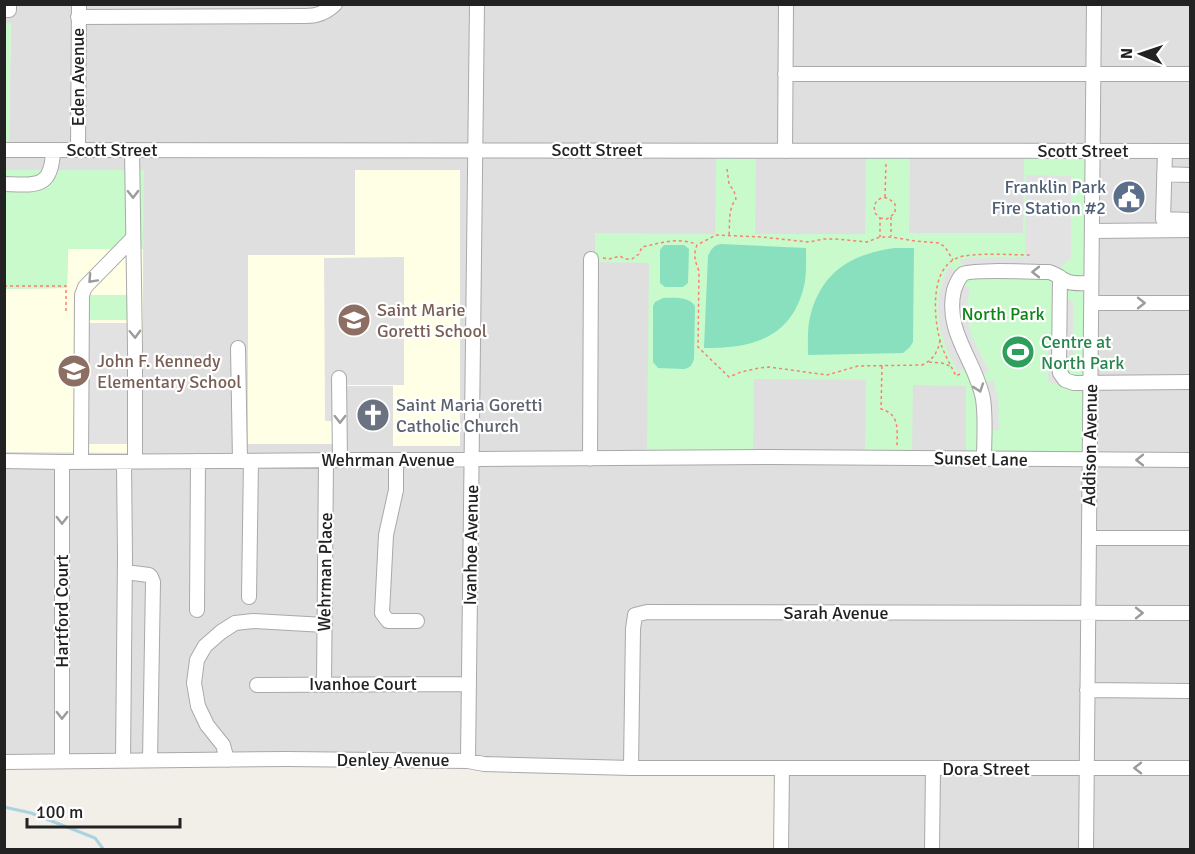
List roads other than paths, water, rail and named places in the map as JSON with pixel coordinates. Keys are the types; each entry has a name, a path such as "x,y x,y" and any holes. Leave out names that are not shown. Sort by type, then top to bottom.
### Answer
{"street":[{"path":"79,11 210,11 315,16 335,4"},
{"name":"Ivanhoe Avenue","path":"468,761 477,4"},
{"path":"784,151 786,4"},
{"name":"Addison Avenue","path":"1086,849 1094,4"},
{"name":"Eden Avenue","path":"78,150 79,11"},
{"path":"785,74 1191,74"},
{"name":"Scott Street","path":"4,150 1191,151"},
{"path":"4,184 30,185 44,180 52,163 53,150"},
{"path":"123,760 125,572 135,348 132,150"},
{"path":"1165,151 1163,219 1191,220"},
{"path":"1164,174 1191,175"},
{"path":"1092,231 1191,230"},
{"path":"81,462 82,295 85,287 133,238"},
{"path":"590,459 591,259"},
{"path":"984,459 983,400 956,332 952,306 959,279 963,274 969,272 1049,272 1071,283 1091,283"},
{"path":"1060,277 1060,373 1068,382 1191,382"},
{"path":"1092,303 1191,303"},
{"path":"238,348 245,461 249,597"},
{"name":"Wehrman Place","path":"324,685 333,460 339,378"},
{"name":"Wehrman Avenue","path":"4,461 772,457"},
{"name":"Sunset Lane","path":"772,457 1191,460"},
{"path":"396,460 396,490 386,536 382,613 388,621 417,621"},
{"path":"197,610 198,461"},
{"name":"Hartford Court","path":"62,462 62,761"},
{"path":"1089,538 1191,538"},
{"path":"125,572 149,574 153,582 150,760"},
{"name":"Sarah Avenue","path":"631,768 635,615 647,612 1191,613"},
{"path":"227,760 223,745 207,725 198,706 194,683 197,660 205,646 220,632 235,623 253,621 325,625"},
{"name":"Ivanhoe Court","path":"257,685 469,684"},
{"path":"1087,690 1191,691"},
{"name":"Denley Avenue","path":"4,762 468,761 484,764 631,768 782,769"},
{"name":"Dora Street","path":"782,769 1191,768"},
{"path":"781,849 782,769"},
{"path":"932,849 933,769"}],"waterway":[{"path":"4,807 31,813 95,838 104,850"}],"place":[{"name":"Franklin Park Fire Station #2","path":"1129,197"},
{"name":"Saint Marie Goretti School","path":"354,320"},
{"name":"Centre at North Park","path":"1018,352"},
{"name":"John F. Kennedy Elementary School","path":"74,371"},
{"name":"Saint Maria Goretti Catholic Church","path":"373,415"}],"park label":[{"name":"North Park","path":"1003,314"}]}
